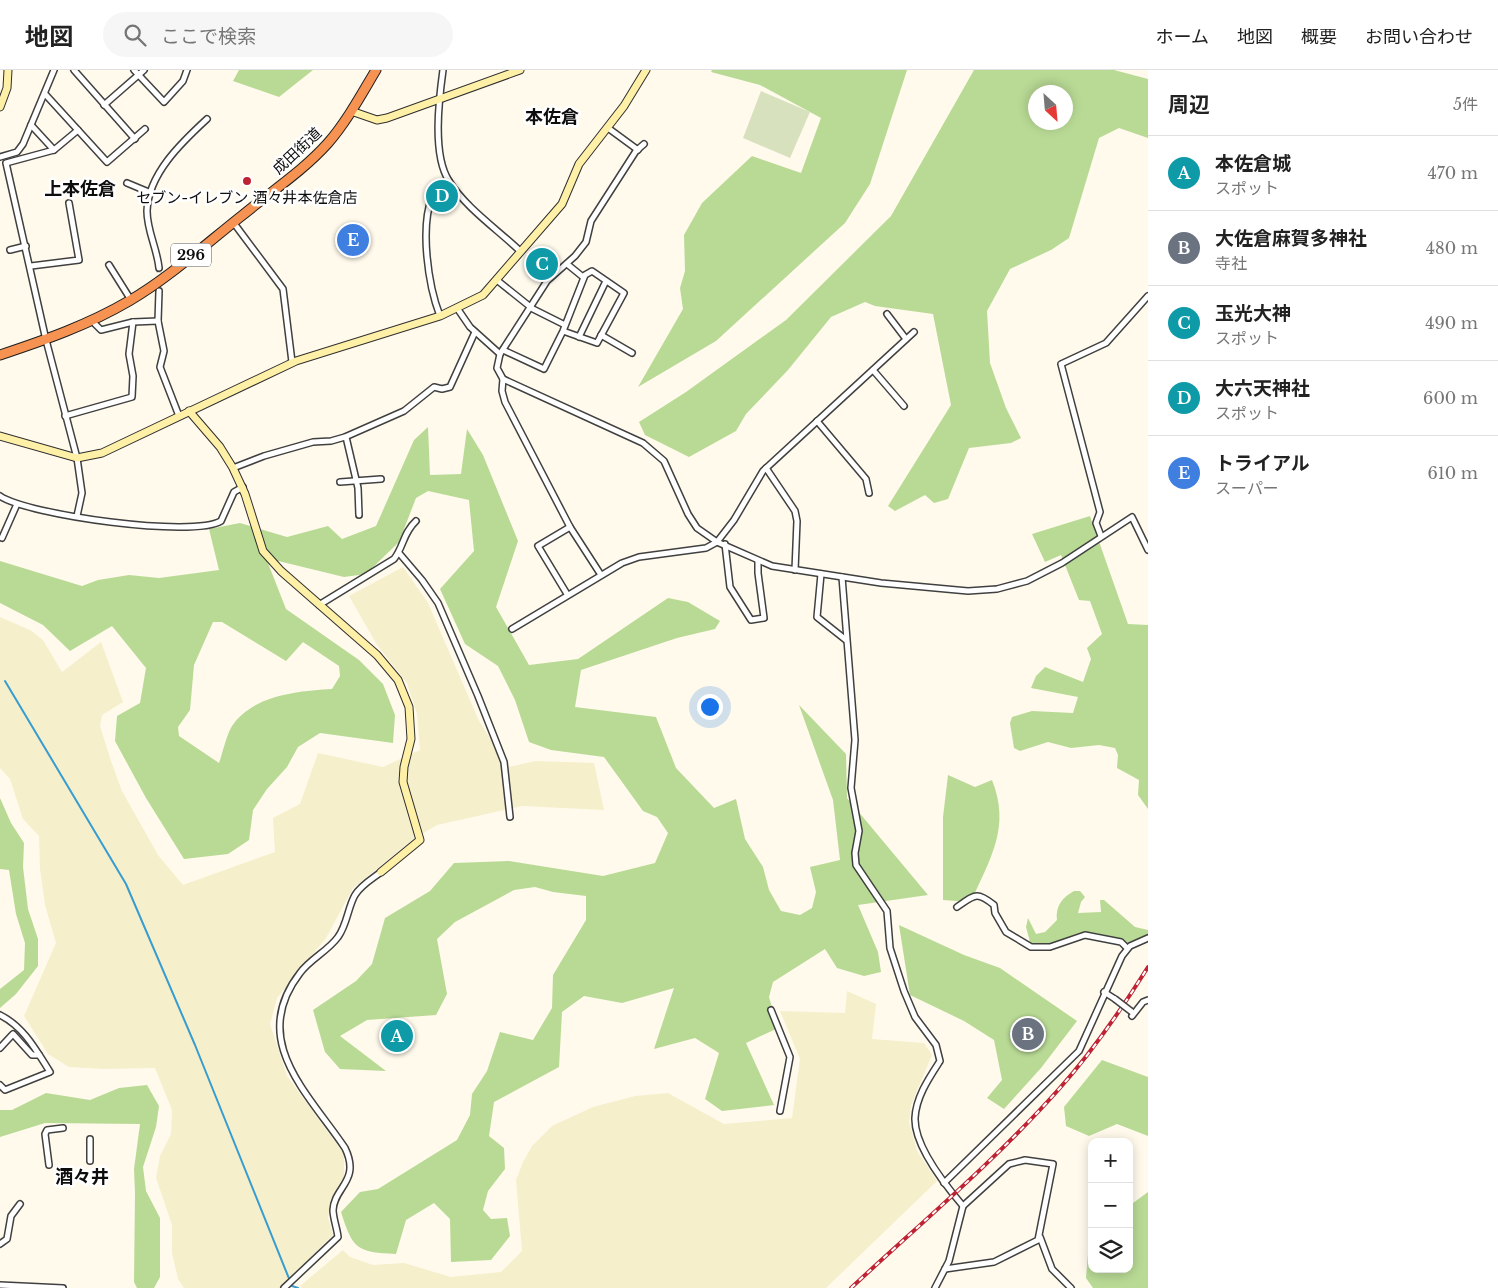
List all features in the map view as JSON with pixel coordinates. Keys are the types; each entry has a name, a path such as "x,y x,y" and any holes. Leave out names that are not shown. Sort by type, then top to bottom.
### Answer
{"highway":[{"name":"296","path":"351,111 376,70"},
{"name":"成田街道","path":"0,355 46,340 92,321 131,300 294,174 327,143 351,111"}],"street":[{"path":"0,107 7,88 8,70"},
{"path":"0,157 17,152 32,125 54,70"},
{"path":"74,70 135,139"},
{"path":"104,105 136,72 144,70"},
{"path":"136,72 164,102 183,81 187,70"},
{"path":"443,70 439,100 440,152 449,181 461,196 520,251"},
{"path":"351,111 377,120 439,100 520,70"},
{"path":"0,436 77,458 102,453 292,362 440,316 483,295 498,281 520,251 562,204 579,164 608,128 646,70"},
{"path":"45,94 107,162 145,129"},
{"path":"158,268 158,253 149,229 147,210 151,192 172,154 207,119"},
{"path":"32,125 54,150"},
{"path":"608,128 638,150"},
{"path":"78,130 54,150 6,163 46,340 77,458 82,493 78,516"},
{"path":"601,574 570,527 505,402 502,391 503,379 497,368 501,352 529,306 547,281 567,264 586,242 591,221 638,150 644,144"},
{"path":"440,316 426,263 428,214 432,196 449,181"},
{"path":"128,183 151,192"},
{"path":"30,266 79,260 69,203"},
{"path":"232,222 283,289 292,362"},
{"path":"10,250 26,246"},
{"path":"567,264 583,277"},
{"path":"109,265 131,300"},
{"path":"457,308 475,332 501,352 544,369 563,331 583,277 592,271 624,293 597,343 563,331"},
{"path":"498,281 529,306 552,320 565,325"},
{"path":"579,337 606,281"},
{"path":"159,291 158,321 164,351 160,367 179,416"},
{"path":"1101,536 1096,524 1100,512 1061,364 1106,343 1148,296"},
{"path":"887,314 906,339"},
{"path":"92,321 101,330 133,322 158,321"},
{"path":"65,416 132,396 133,376 129,354 133,322"},
{"path":"234,468 264,456 312,442 331,441 346,437 404,411 434,387 442,389 450,387 475,332"},
{"path":"512,629 567,594 622,563 639,557 706,548 718,542 766,468 914,332"},
{"path":"601,335 632,352"},
{"path":"873,370 904,406"},
{"path":"503,379 643,443 664,461 688,514 697,528 718,542 739,550 758,562 795,570 881,583 968,591 997,590 1027,581 1049,570 1132,517 1148,550"},
{"path":"189,411 220,447 234,468 243,488 263,551 280,571 385,664 401,684 409,706 411,739 404,767 403,782 420,840 362,886 356,894 338,936 298,975 285,1001 280,1018 278,1033 290,1068 345,1148 348,1156 349,1172 333,1210 338,1237 284,1288"},
{"path":"817,421 866,479 869,494"},
{"path":"346,437 356,481 359,515"},
{"path":"766,468 795,511 797,521 795,570"},
{"path":"340,482 381,479"},
{"path":"0,496 17,504 78,516 175,528 217,524 223,518 234,492 243,488"},
{"path":"2,538 17,504"},
{"path":"319,605 394,559 399,553 407,530 416,521"},
{"path":"567,594 538,546 570,527"},
{"path":"725,544 730,587 751,620 764,618 758,562"},
{"path":"399,553 438,603 478,696 504,762 510,817"},
{"path":"821,574 817,617 846,640"},
{"path":"842,577 855,740 851,788 859,831 855,853 856,865 886,911 890,948 904,991 915,1017 936,1045 940,1061 923,1089 915,1118 921,1142 944,1183 964,1206"},
{"path":"957,907 976,895 981,895 994,905 995,913 1006,932 1031,947 1050,947 1085,935 1121,942 1127,948"},
{"path":"944,1183 1079,1051 1104,992 1127,948 1148,938"},
{"path":"1104,992 1133,1014 1148,1000"},
{"path":"771,1010 790,1057 780,1111"},
{"path":"0,1015 18,1026 50,1072 5,1090 0,1085"},
{"path":"0,1048 13,1034 32,1055 39,1055"},
{"path":"49,1164 45,1134 48,1130 63,1128"},
{"path":"90,1139 90,1161"},
{"path":"935,1288 945,1269 964,1206 1009,1164 1025,1160 1052,1164 1040,1237 1052,1269 1071,1288"},
{"path":"0,1244 7,1239 11,1216 20,1204"},
{"path":"945,1269 994,1262 1040,1237"},
{"path":"0,1285 63,1288"}],"shaded area":[{"path":"403,567 428,603 479,721 508,767 536,761 594,763 604,810 522,806 437,825 415,838 353,888 326,938 277,998 270,1024 287,1076 344,1154 344,1181 331,1201 328,1217 333,1235 279,1288 184,1288 178,1279 172,1253 172,1225 156,1178 160,1156 171,1134 172,1110 155,1068 104,1069 69,1067 48,1054 24,1016 56,943 45,905 40,869 39,836 23,819 10,779 0,768 0,617 30,630 43,640 62,672 101,642 123,702 102,715 100,726 111,761 122,791 158,855 183,885 275,852 273,818 300,804 318,753 383,767 420,750 417,714 407,683 377,645 349,596"},
{"path":"847,991 876,1004 872,1039 924,1043 932,1055 911,1105 909,1122 917,1151 937,1181 826,1288 302,1288 300,1286 343,1250 350,1257 373,1265 404,1263 451,1277 501,1272 522,1251 516,1180 523,1162 532,1146 552,1126 593,1107 635,1096 668,1093 724,1124 792,1118 800,1059 780,1011 845,1013"}],"green space":[{"path":"239,70 313,70 279,97 233,81"},
{"path":"712,70 907,70 870,184 845,223 716,341 638,387 683,309 680,288 685,271 684,235 702,203 752,156 801,173 821,118 760,85 711,72"},
{"path":"974,70 1114,70 1148,79 1148,138 1119,128 1099,138 1069,238 1051,250 1010,269 987,311 990,363 1006,408 1021,438 1011,443 969,448 948,499 934,503 925,495 895,511 888,506 951,405 933,314 875,306 865,302 831,317 788,370 746,414 736,431 689,457 645,435 639,422 686,392 786,320 891,216"},
{"path":"761,91 810,112 790,158 743,138"},
{"path":"428,427 430,475 461,474 467,429 483,455 518,541 496,607 529,665 578,659 668,598 688,602 720,621 715,629 677,638 581,670 575,707 656,717 676,768 714,808 736,799 745,839 763,867 769,890 781,911 800,915 812,908 816,892 810,867 840,860 833,800 799,705 846,754 847,798 928,895 858,905 878,952 881,972 864,976 837,968 825,949 773,982 769,997 778,1028 746,1043 774,1105 722,1111 705,1099 719,1053 695,1038 654,1049 674,988 622,1003 584,996 562,1012 559,1067 494,1102 489,1136 504,1148 505,1169 488,1191 483,1210 491,1219 507,1218 510,1236 491,1260 451,1262 450,1219 434,1203 406,1220 396,1254 373,1252 358,1246 349,1234 341,1212 360,1192 378,1189 457,1140 470,1115 472,1094 487,1071 500,1032 533,1040 552,1008 553,975 586,920 586,896 553,892 535,887 514,890 455,922 437,939 447,994 436,1015 367,1020 340,1036 386,1071 340,1069 325,1052 313,1010 356,981 372,964 385,918 430,891 454,863 509,861 603,876 655,863 668,833 657,817 643,811 604,757 551,750 529,742 515,700 498,666 465,644 440,589 474,551 469,500 428,491 416,498 399,542 366,574 344,577 266,558 286,609 359,660 383,684 395,715 393,743 320,733 298,747 287,767 267,789 253,810 249,840 228,854 184,859 146,798 115,741 117,716 140,703 146,668 112,626 70,651 43,625 0,603 0,561 82,586 98,580 129,575 159,578 219,570 209,529 240,523 287,537 328,526 342,539 376,526 414,440","holes":["213,622 222,622 286,661 303,642 339,666 340,676 332,689 291,693 264,701 252,707 232,726 219,763 179,736 178,727 190,710 194,665"]},
{"path":"1090,516 1128,624 1148,625 1148,809 1138,795 1139,780 1117,768 1118,755 1115,748 1099,745 1071,748 1048,742 1020,751 1014,748 1010,723 1012,717 1032,711 1073,713 1078,697 1031,688 1036,676 1045,667 1083,682 1091,659 1087,648 1102,634 1090,601 1079,600 1061,555 1045,562 1032,534"},
{"path":"948,775 975,787 992,780 997,797 999,828 996,842 971,902 943,900 943,817"},
{"path":"0,798 11,823 24,843 23,867 28,909 38,939 38,966 16,994 0,1008 0,989 24,970 25,943 16,914 9,870 0,869"},
{"path":"1074,891 1080,891 1085,897 1081,902 1078,913 1101,912 1100,900 1104,900 1135,927 1148,930 1148,936 1131,945 1115,938 1091,932 1078,933 1044,946 1030,942 1026,927 1028,918 1036,934 1045,932 1057,920 1057,910 1061,902"},
{"path":"899,925 964,955 1000,968 1077,1021 1041,1068 1004,1109 987,1098 1002,1080 994,1040 964,1021 910,995"},
{"path":"1102,1060 1148,1077 1148,1136 1117,1124 1089,1136 1066,1126 1064,1107"},
{"path":"147,1085 159,1106 156,1127 143,1167 146,1191 160,1218 160,1277 154,1288 137,1288 134,1282 134,1169 140,1124 45,1123 0,1137 0,1110 12,1110 46,1093 90,1100 119,1088"},
{"path":"1148,1192 1148,1288 1093,1288 1086,1278 1088,1254 1088,1273 1133,1273 1133,1203"}],"waterway":[{"path":"5,681 126,884 195,1045 292,1286 298,1288"}],"tunnel":[{"path":"159,268 159,291"}],"railway":[{"path":"851,1288 958,1191 1035,1115 1095,1045 1148,967"}],"place":[{"name":"セブン-イレブン 酒々井本佐倉店","path":"247,181"},
{"name":"大六天神社","path":"442,196"},
{"name":"トライアル","path":"353,240"},
{"name":"玉光大神","path":"542,264"},
{"name":"大佐倉麻賀多神社","path":"1028,1034"},
{"name":"本佐倉城","path":"397,1036"}],"district":[{"name":"本佐倉","path":"552,117"},
{"name":"上本佐倉","path":"80,189"},
{"name":"酒々井","path":"82,1177"}]}
